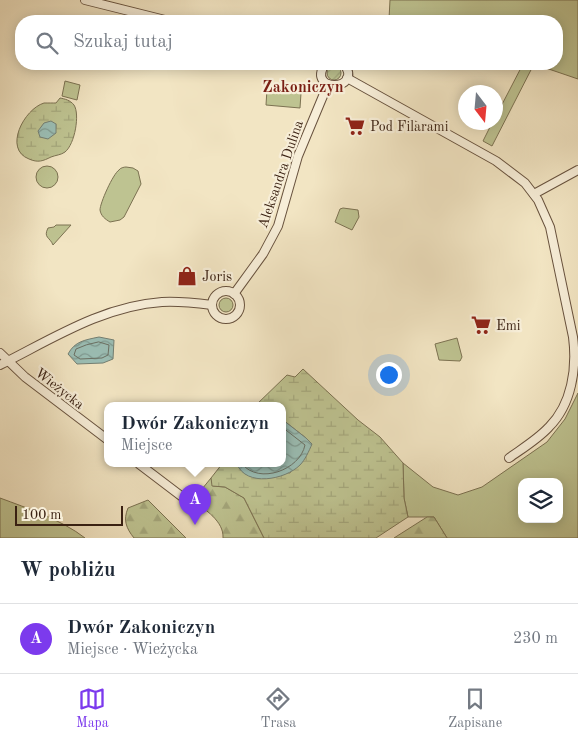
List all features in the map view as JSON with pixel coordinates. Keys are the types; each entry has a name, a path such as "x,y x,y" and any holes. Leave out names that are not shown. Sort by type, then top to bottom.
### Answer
{"street":[{"path":"85,0 145,15"},
{"path":"322,70 322,78 332,86 341,85 347,78 347,70"},
{"path":"347,78 496,161 515,174 534,194 542,208 550,227 573,337 575,352 574,370 566,402 550,426 536,440 509,458"},
{"name":"Aleksandra Dulina","path":"234,294 263,254 278,226 298,156 328,84"},
{"path":"534,194 578,170"},
{"path":"223,292 234,294 239,301 235,315 231,318 220,318 212,305 217,294 223,292"},
{"path":"4,363 52,338 114,311 163,302 212,305"},
{"name":"Wieżycka","path":"0,353 4,363 104,437"},
{"path":"143,467 189,502"}],"green space":[{"path":"390,0 578,0 578,79 552,70 563,70 563,15 389,15"},
{"path":"327,70 341,70 341,76 337,80 331,80 327,76"},
{"path":"520,70 531,70 503,125 503,103"},
{"path":"65,81 80,85 77,100 62,96"},
{"path":"267,89 301,93 300,108 266,105"},
{"path":"60,98 71,102 76,109 74,136 69,148 62,154 45,160 35,161 29,159 21,154 18,147 17,138 19,130 30,113 37,107 44,103 56,103"},
{"path":"488,130 500,130 492,146 483,141"},
{"path":"47,166 55,169 58,177 55,185 47,188 39,185 36,177 39,169"},
{"path":"123,167 138,171 141,184 124,217 110,222 102,216 101,206 107,189 116,173"},
{"path":"340,209 358,210 359,217 352,230 335,222"},
{"path":"56,225 71,225 53,245 46,234 48,228"},
{"path":"223,298 229,298 233,305 229,312 223,312 219,308 219,302"},
{"path":"457,338 462,357 460,361 439,360 435,344"},
{"path":"303,369 358,420 380,437 403,463 404,498 408,517 376,538 264,538 244,498 225,487 212,486 211,478 220,467 245,467 290,473 306,438 286,422 286,402 259,402 287,375 295,377"},
{"path":"578,393 578,538 447,538 434,517 408,517 404,498 403,463 433,487 458,495 482,487 547,442 565,419"},
{"path":"211,478 213,486 225,487 244,498 264,538 223,538 217,521 193,500"},
{"path":"0,498 55,520 85,538 0,538"},
{"path":"148,500 186,538 134,538 126,524 128,508"},
{"path":"427,517 434,517 447,538 394,538"}],"water":[{"path":"51,121 56,124 56,133 48,139 40,137 38,131 44,123"},
{"path":"99,337 114,340 113,359 103,363 77,364 68,354 77,344"},
{"path":"286,422 312,444 302,463 285,474 266,479 249,476 239,467 286,467"}],"place":[{"name":"Pod Filarami","path":"355,126"},
{"name":"Joris","path":"187,276"},
{"name":"Emi","path":"481,325"},
{"name":"Dwór Zakoniczyn","path":"195,525"}],"district":[{"name":"Zakoniczyn","path":"303,86"}]}
